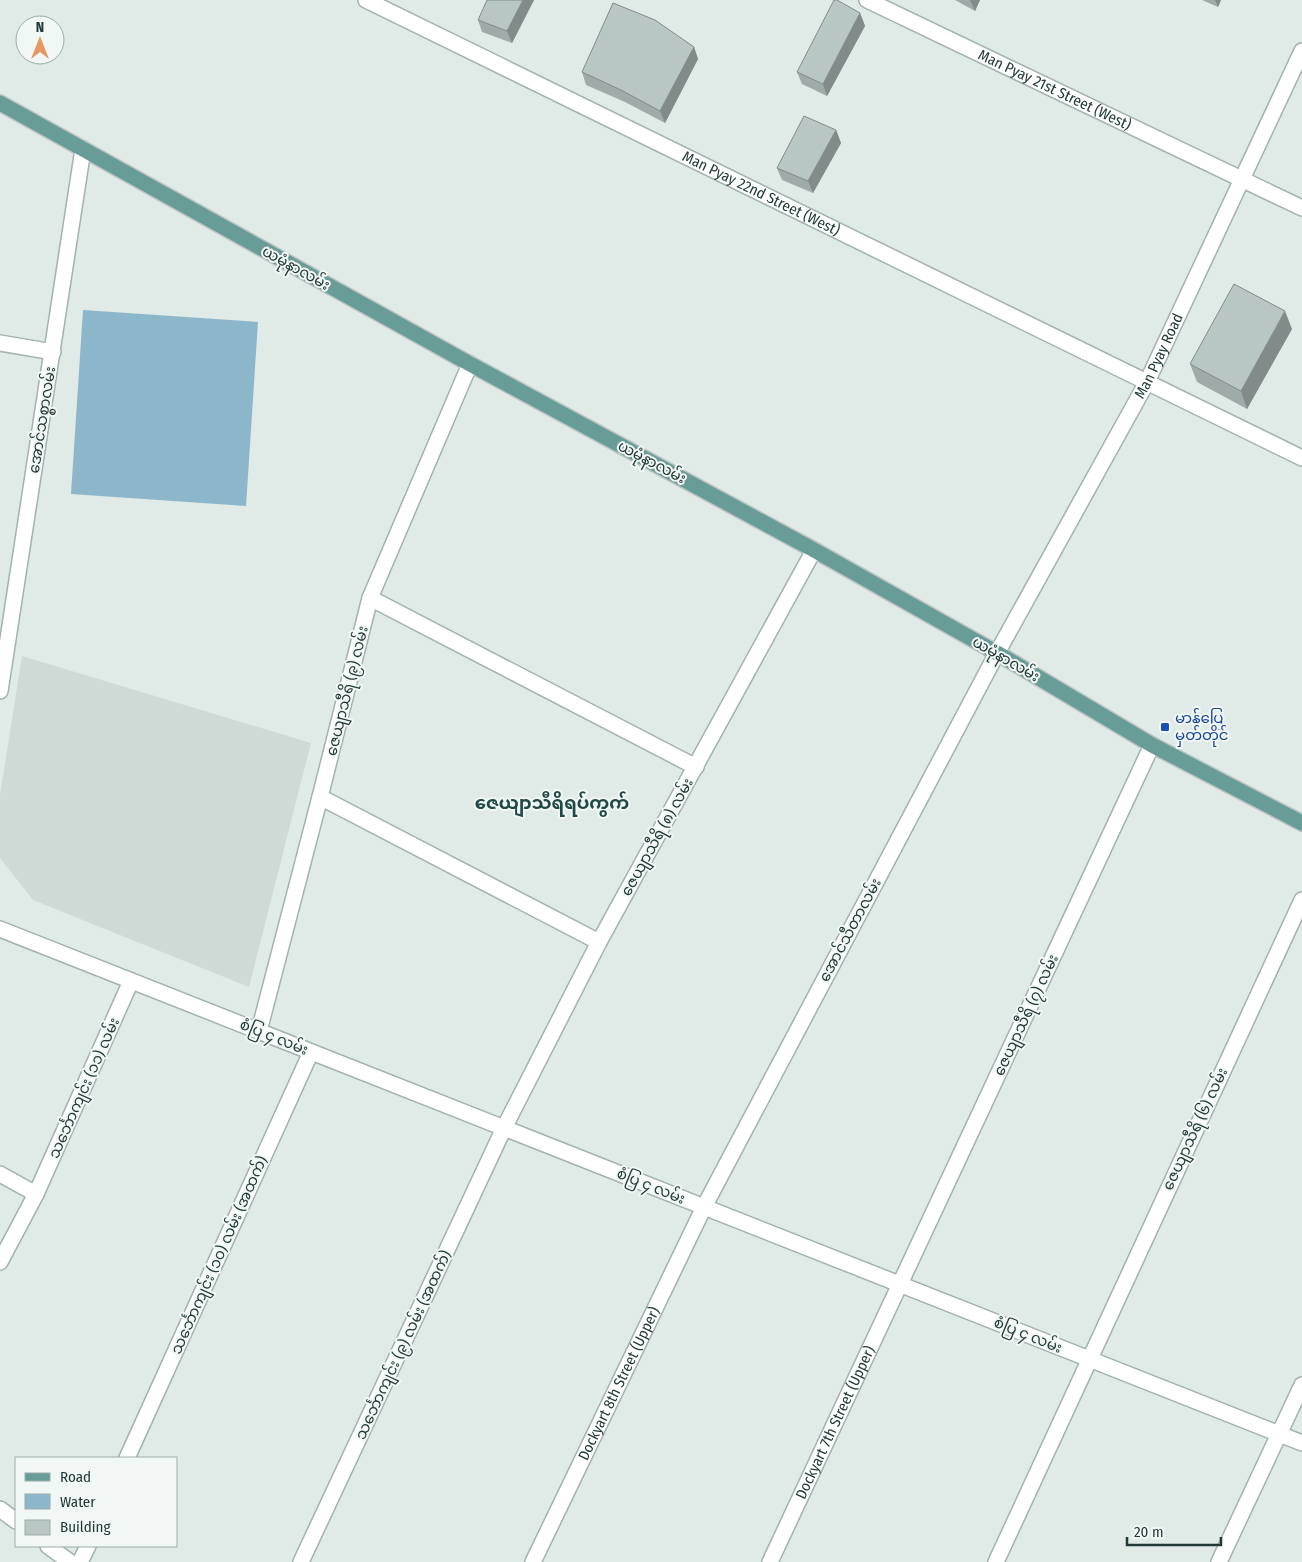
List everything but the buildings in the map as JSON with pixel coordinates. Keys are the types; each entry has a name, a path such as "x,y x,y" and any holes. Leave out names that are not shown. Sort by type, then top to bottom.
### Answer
{"main road":[{"name":"ယမုံနာလမ်း","path":"0,104 470,364 814,550 997,653 1152,745 1302,823"}],"street":[{"name":"Man Pyay 21st Street (West)","path":"867,0 1302,208"},
{"name":"Man Pyay 22nd Street (West)","path":"371,2 1302,458"},
{"name":"Man Pyay Road","path":"997,653 1147,382 1302,51"},
{"name":"အောင်သစ္စာလမ်း","path":"0,691 53,352 82,149"},
{"path":"0,343 53,352"},
{"name":"ဇေယျာသီရိ (၉) လမ်း","path":"259,1031 370,598 470,364"},
{"name":"ဇေယျာသီရိ (၈) လမ်း","path":"504,1128 599,942 814,550"},
{"path":"370,598 696,767"},
{"name":"အောင်သီတာလမ်း","path":"704,1207 997,653"},
{"name":"ဇေယျာသီရိ (၇) လမ်း","path":"900,1284 1152,745"},
{"path":"320,797 599,942"},
{"name":"ဇေယျာသီရိ (၆) လမ်း","path":"996,1562 1302,900"},
{"name":"စံပြ ၄ လမ်း","path":"0,928 1302,1443"},
{"name":"သင်္ဘောကျင်း (၁၁) လမ်း","path":"0,1262 36,1194 131,980"},
{"name":"သင်္ဘောကျင်း (၁၀) လမ်း (အထက်)","path":"127,1457 311,1052"},
{"name":"သင်္ဘောကျင်း (၉) လမ်း (အထက်)","path":"301,1562 504,1128"},
{"path":"0,1174 36,1194"},
{"name":"Dockyart 8th Street (Upper)","path":"533,1562 704,1207"},
{"name":"Dockyart 7th Street (Upper)","path":"770,1562 900,1284"},
{"path":"1219,1562 1302,1385"},
{"path":"0,1509 15,1521"},
{"path":"49,1547 70,1562"},
{"path":"80,1562 88,1547"}],"shaded area":[{"path":"22,656 311,743 249,987 33,900 0,858 0,795"}],"water":[{"path":"83,310 258,322 246,506 71,494"}],"place":[{"name":"မာန်ပြေ မှတ်တိုင်","path":"1165,727"}],"district":[{"name":"ဇေယျာသီရိရပ်ကွက်","path":"552,803"}]}
